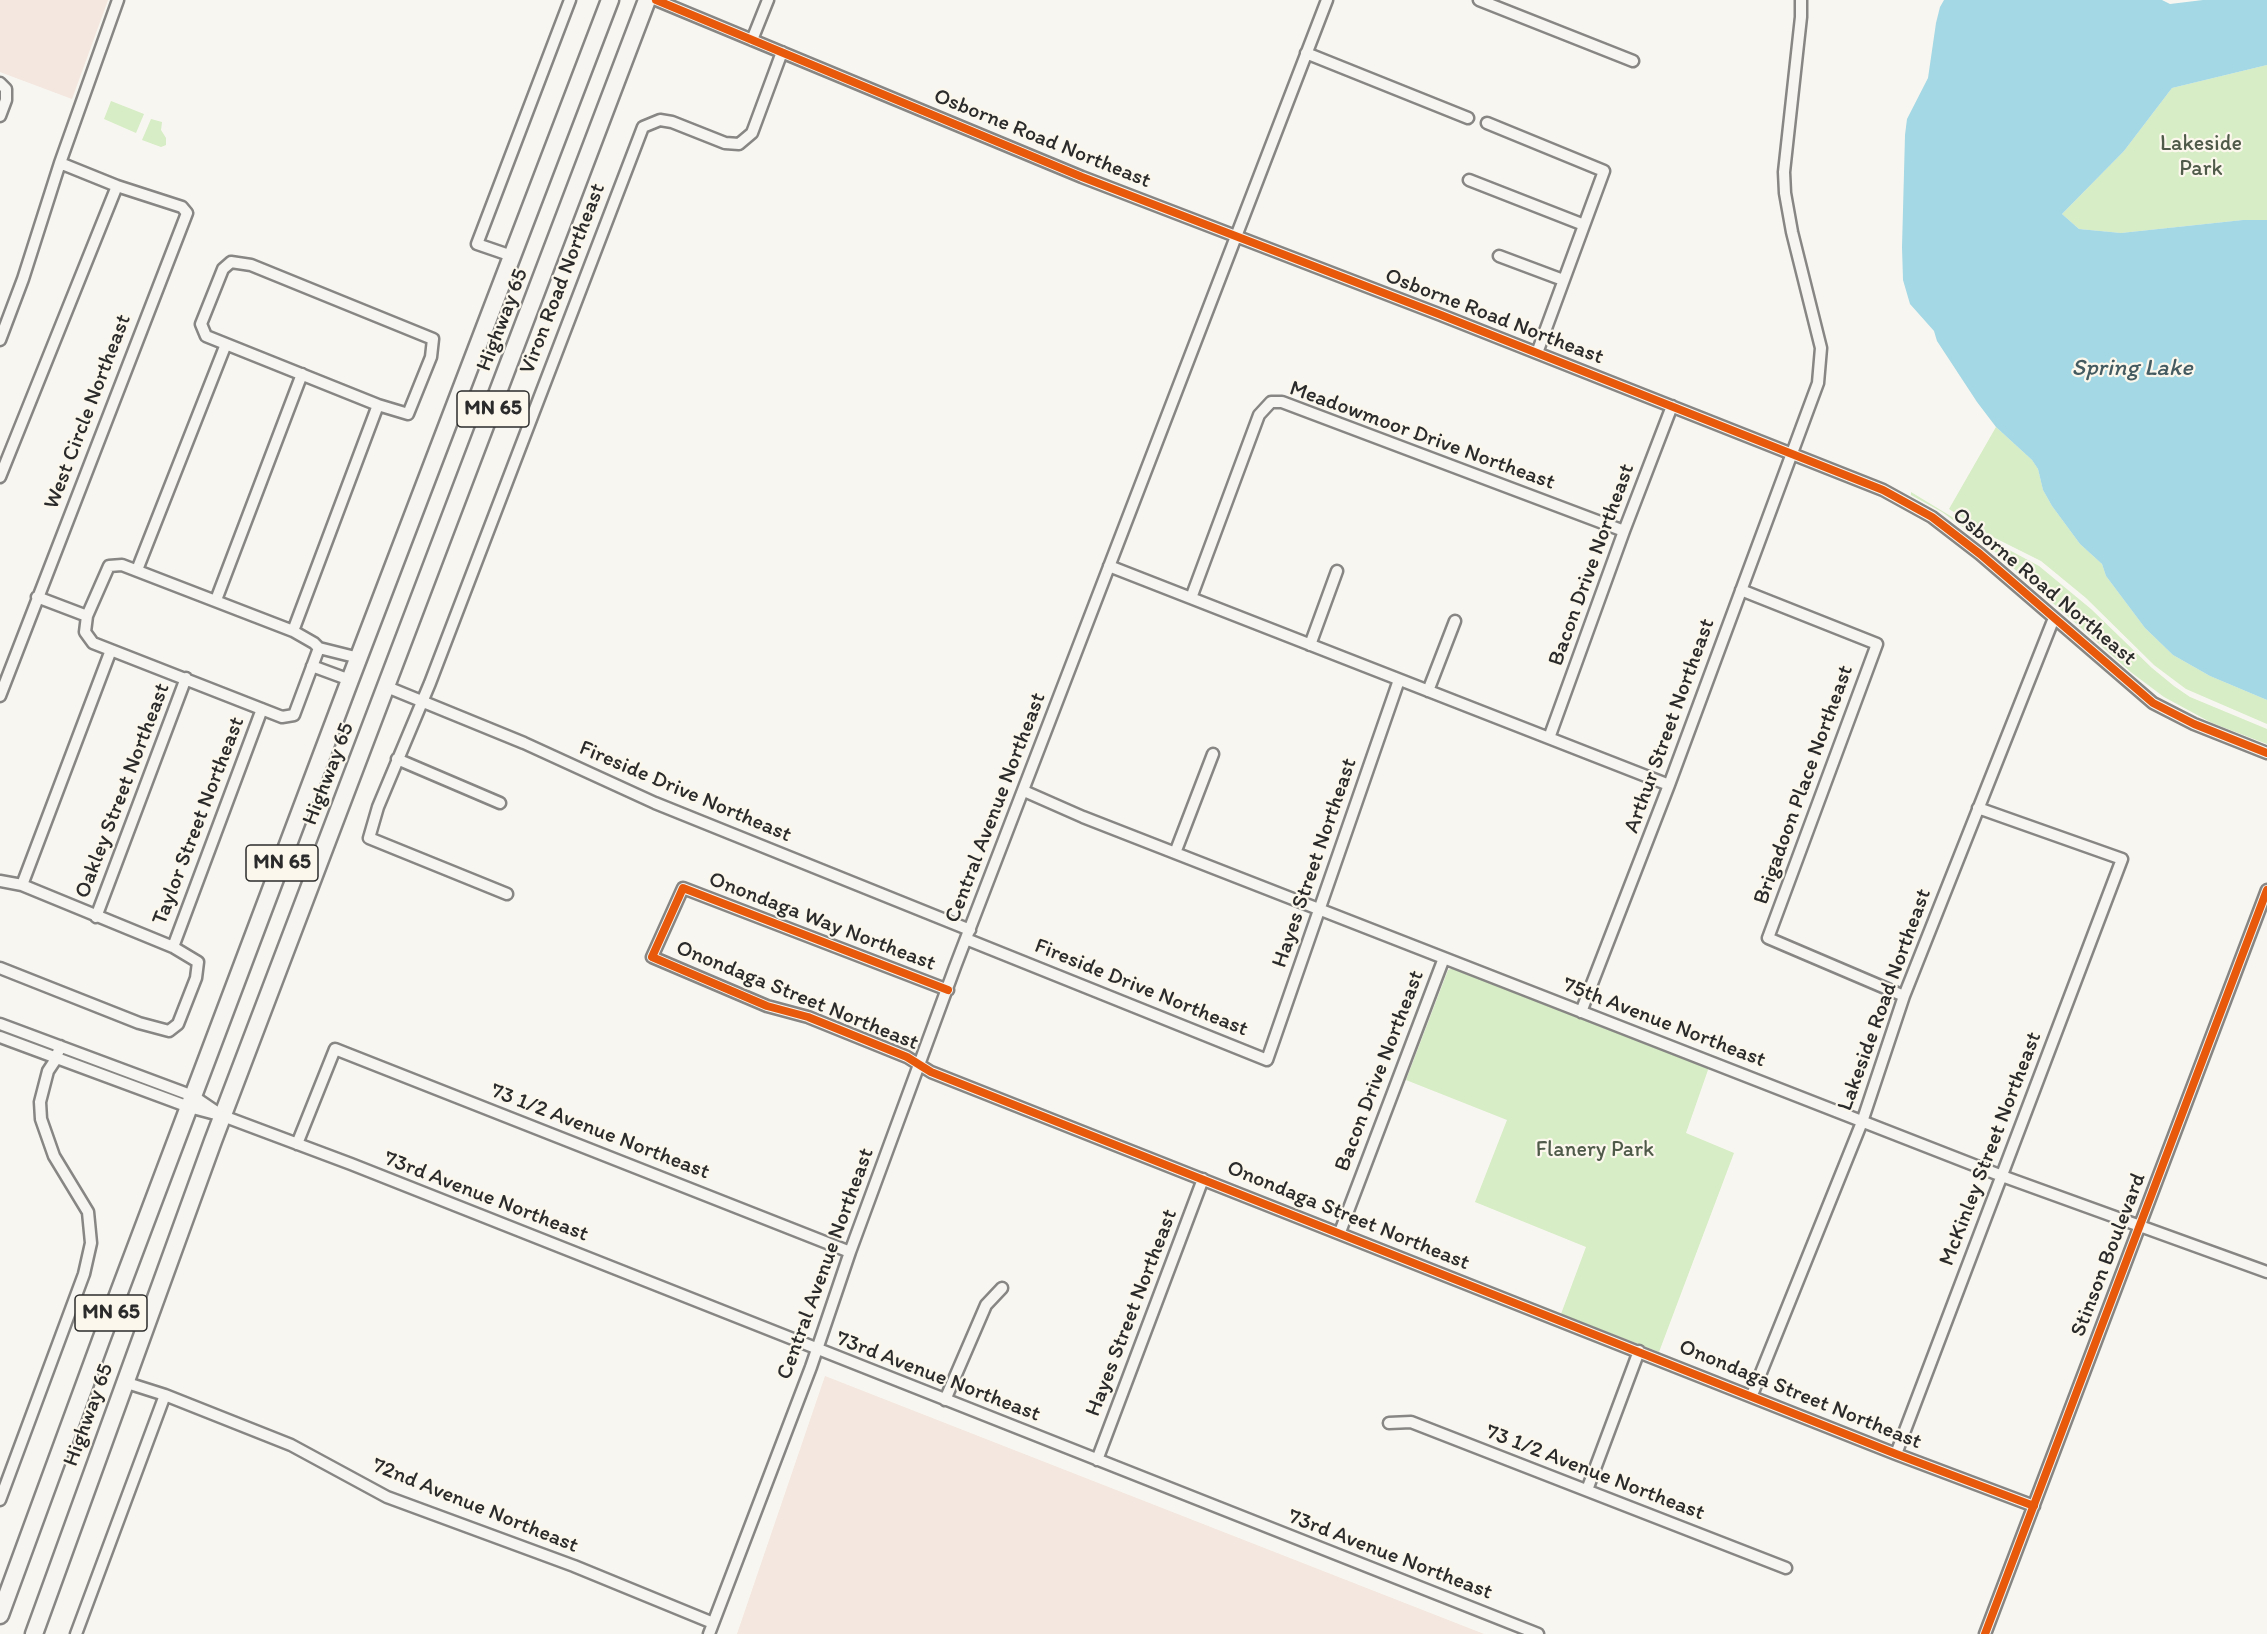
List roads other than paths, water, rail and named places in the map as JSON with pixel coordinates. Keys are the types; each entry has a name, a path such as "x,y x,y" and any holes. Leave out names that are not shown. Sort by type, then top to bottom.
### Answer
{"highway":[{"name":"Highway 65","path":"0,1615 101,1340 350,680 610,0"},
{"name":"Highway 65","path":"34,1634 223,1116 647,0"}],"street":[{"path":"0,340 118,0"},
{"path":"512,256 477,244 570,0"},
{"name":"Osborne Road Northeast","path":"656,0 1082,177 1536,352 1883,490 1932,517 1980,554 2154,703 2194,724 2267,753"},
{"path":"752,40 768,0"},
{"name":"Central Avenue Northeast","path":"709,1634 818,1350 850,1252 968,935 1327,0"},
{"path":"1479,0 1633,62"},
{"name":"Arthur Street Northeast","path":"1581,1012 1669,785 1818,383 1821,348 1792,232 1785,193 1786,145 1801,0"},
{"name":"Viron Road Northeast","path":"507,894 369,838 378,807 423,700 643,127 660,120 672,122 725,143 739,144 752,133 782,52"},
{"path":"1306,53 1468,118"},
{"path":"0,116 6,100 3,86"},
{"path":"1487,123 1604,171 1536,352"},
{"name":"West Circle Northeast","path":"0,696 187,213 182,207 117,186 60,162"},
{"path":"1469,180 1584,225"},
{"path":"0,477 117,186"},
{"path":"1498,256 1563,280"},
{"path":"231,262 251,265 433,339 431,357 408,414 378,405 226,344 206,336 201,324 223,269 231,262"},
{"path":"137,570 226,344"},
{"path":"216,600 302,374"},
{"name":"Meadowmoor Drive Northeast","path":"1191,598 1259,415 1271,402 1282,402 1623,531"},
{"path":"293,631 378,405"},
{"name":"Bacon Drive Northeast","path":"1549,738 1623,531 1672,406"},
{"path":"319,648 294,715 282,717 93,643 85,632 87,616 109,566 122,565 293,631 319,648 359,658"},
{"path":"1110,567 1669,785"},
{"path":"1311,645 1337,571"},
{"name":"Brigadoon Place Northeast","path":"1741,590 1877,644 1768,938 1904,996"},
{"path":"37,597 87,616"},
{"name":"Lakeside Road Northeast","path":"1752,1395 1862,1122 1904,996 2054,618"},
{"path":"1428,691 1455,621"},
{"path":"22,885 111,650"},
{"path":"312,666 350,680"},
{"name":"Oakley Street Northeast","path":"96,917 186,678"},
{"name":"Hayes Street Northeast","path":"1267,1060 1399,680"},
{"name":"Fireside Drive Northeast","path":"387,687 524,743 655,803 1267,1060"},
{"name":"Taylor Street Northeast","path":"173,947 262,709"},
{"path":"1175,853 1213,754"},
{"path":"397,759 500,803"},
{"name":"75th Avenue Northeast","path":"1024,791 1175,853 1862,1122 2139,1227 2267,1272"},
{"name":"McKinley Street Northeast","path":"1896,1454 2122,859 1978,808"},
{"path":"0,882 22,885 173,947 198,962 196,978 178,1024 169,1031 139,1023 0,968"},
{"name":"Onondaga Street Northeast","path":"683,888 652,957 767,1006 808,1017 907,1057 931,1072 1639,1350 1896,1454 2034,1506"},
{"name":"Onondaga Way Northeast","path":"683,888 948,990"},
{"name":"Stinson Boulevard","path":"1985,1634 2267,890"},
{"name":"Bacon Drive Northeast","path":"1340,1232 1444,958"},
{"name":"73rd Avenue Northeast","path":"0,1024 60,1046 223,1116 1538,1634"},
{"name":"73rd Avenue Northeast","path":"0,1037 56,1059 191,1101"},
{"path":"0,1500 84,1274 91,1243 88,1212 54,1156 41,1119 40,1102 48,1071 56,1059 60,1046"},
{"name":"73 1/2 Avenue Northeast","path":"297,1144 335,1049 850,1252"},
{"name":"Hayes Street Northeast","path":"1097,1460 1203,1179"},
{"path":"945,1400 986,1305 1002,1288"},
{"path":"1587,1490 1639,1350"},
{"name":"72nd Avenue Northeast","path":"124,1383 165,1395 291,1445 387,1497 574,1566 713,1623"},
{"path":"76,1634 165,1395"},
{"name":"73 1/2 Avenue Northeast","path":"1389,1423 1411,1422 1786,1568"}],"water":[{"name":"Spring Lake","path":"1944,0 2162,0 2170,4 2203,0 2267,0 2267,65 2172,88 2124,151 2062,214 2079,229 2121,233 2243,220 2267,220 2267,700 2210,676 2173,655 2145,628 2106,576 2102,564 2080,544 2052,506 2043,490 2038,469 2032,460 1996,427 1937,341 1934,331 1910,304 1903,280 1902,247 1905,135 1907,119 1928,78 1936,23"}],"park label":[{"name":"Lakeside Park","path":"2201,156"},
{"name":"Flanery Park","path":"1595,1150"}]}
